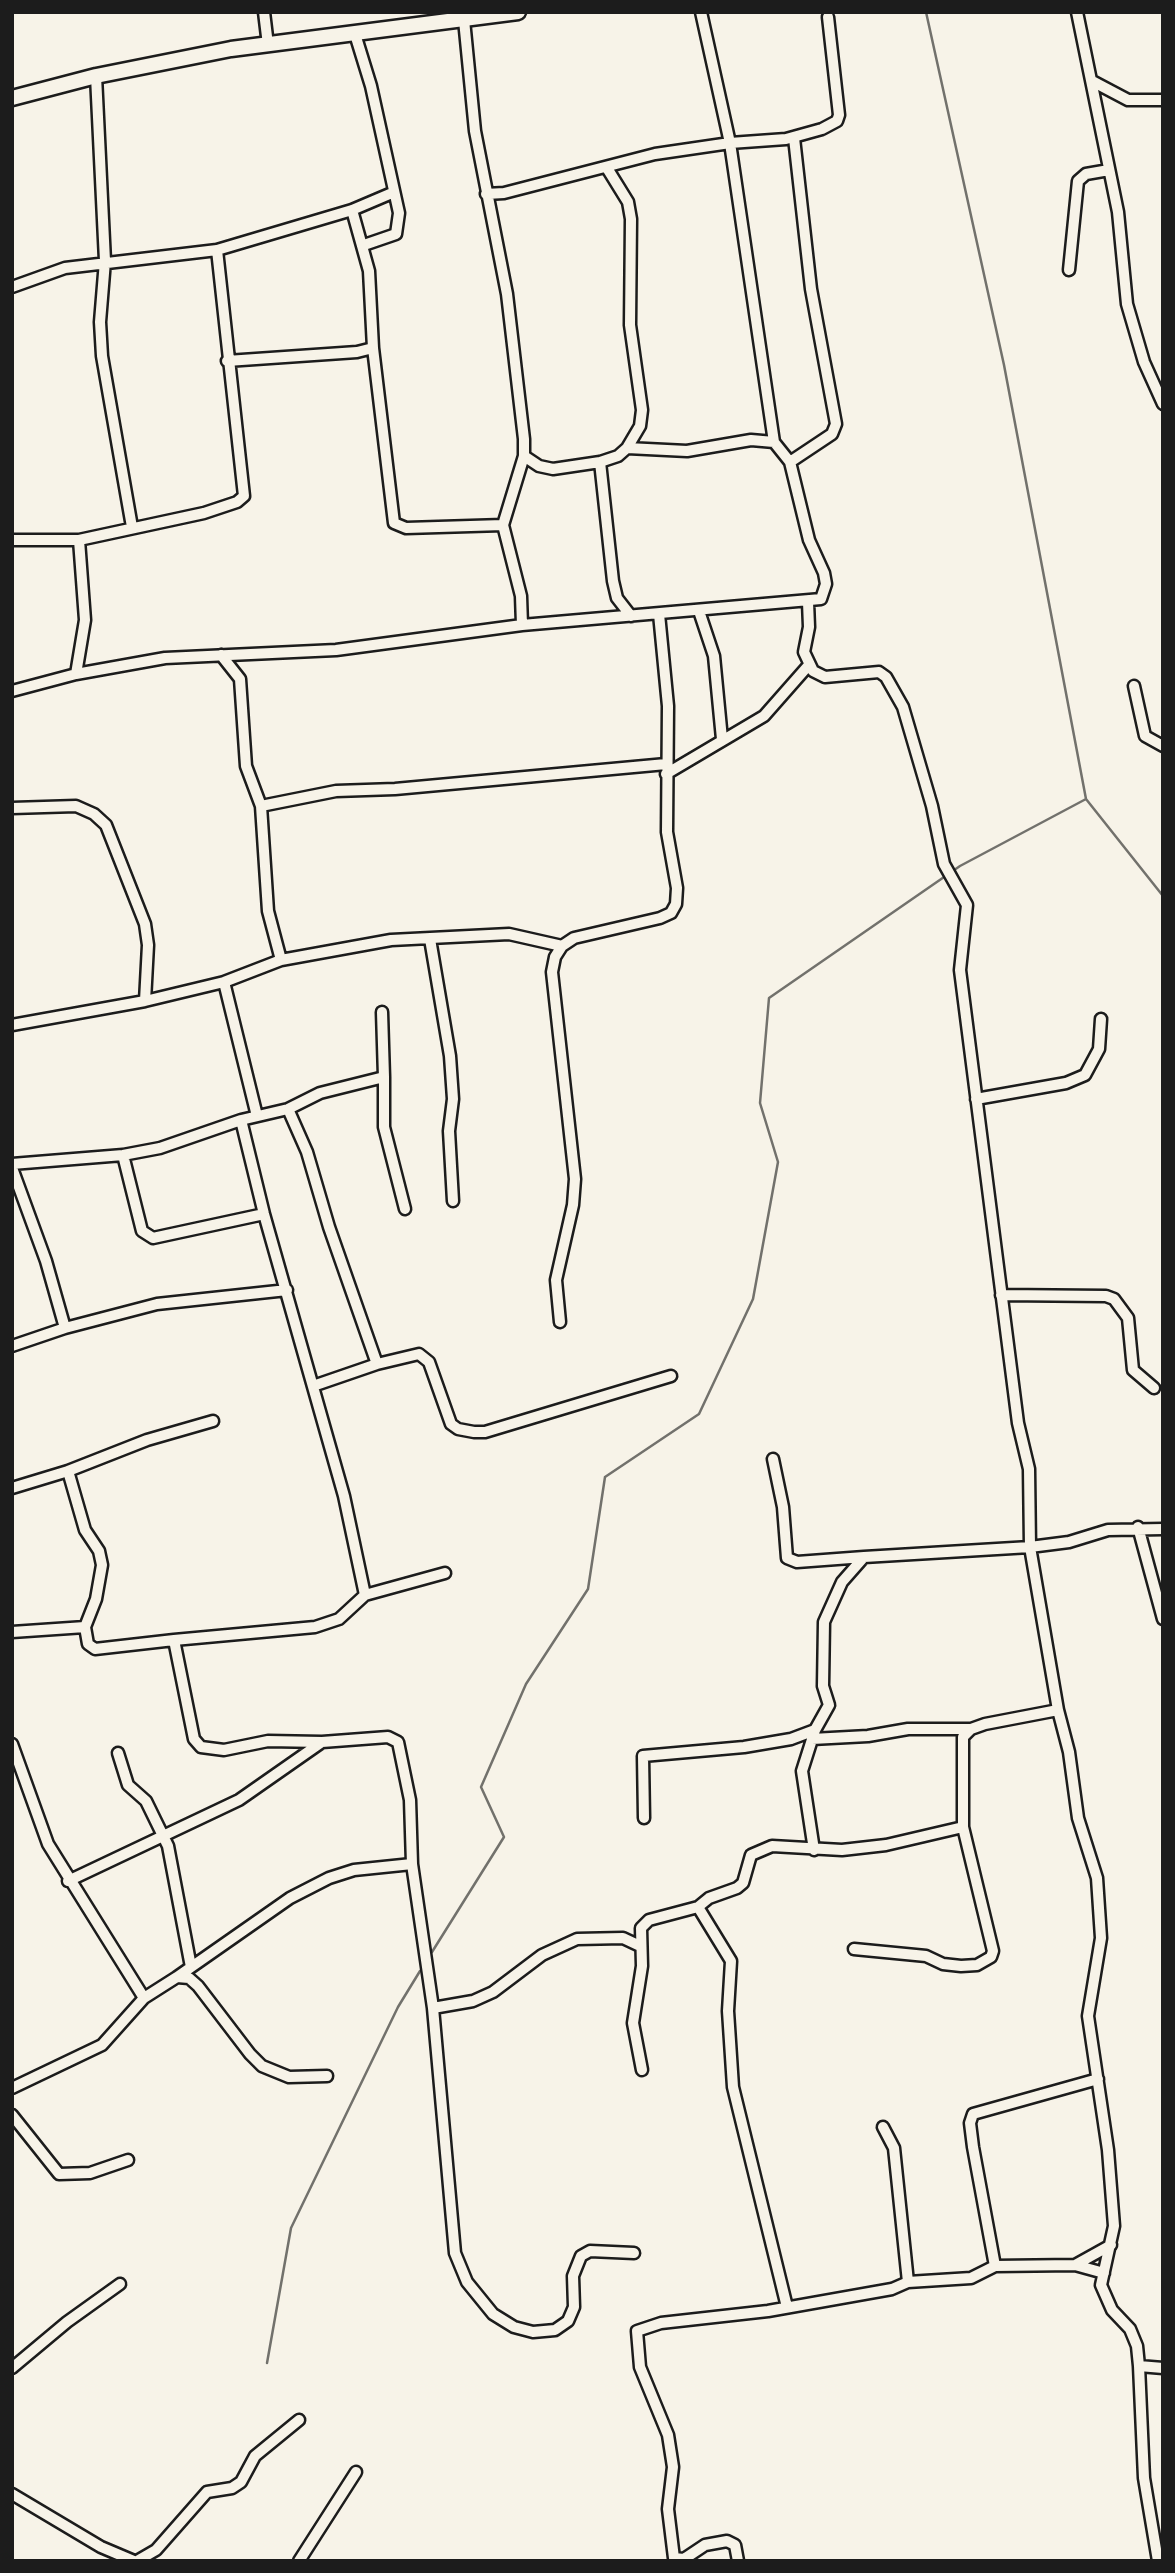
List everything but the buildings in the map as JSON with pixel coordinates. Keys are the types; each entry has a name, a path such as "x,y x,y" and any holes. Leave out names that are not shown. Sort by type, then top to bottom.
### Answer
{"main road":[{"path":"12,98 96,76 268,45 355,34 434,18 464,20 517,12"}],"street":[{"path":"264,12 268,45"},
{"path":"12,691 76,674 165,658 336,650 522,625 821,599 825,578 809,540 790,462 774,442 730,143 701,12"},
{"path":"1077,12 1118,212 1127,304 1144,362 1163,404"},
{"path":"486,194 504,193 655,154 730,143 794,138 822,129 837,121 839,115 828,17"},
{"path":"464,20 475,131 511,319 524,456 503,525 521,596 522,625"},
{"path":"355,34 371,86 398,213 396,234 364,245"},
{"path":"96,76 105,261 100,322 102,356 132,527"},
{"path":"1092,81 1128,100 1163,100"},
{"path":"790,462 832,435 836,424 811,289 794,138"},
{"path":"524,456 539,466 552,469 600,462 618,456 627,448 640,426 642,411 630,325 631,219 623,190 607,168"},
{"path":"1069,270 1078,181 1086,174 1109,170"},
{"path":"12,287 65,268 105,261 217,250 352,210 392,193"},
{"path":"352,210 364,245 371,292 373,348 394,523 406,528 503,525"},
{"path":"12,540 79,540 219,509 244,496 227,361 217,250"},
{"path":"227,361 357,352 373,348"},
{"path":"627,448 687,451 751,440 774,442"},
{"path":"600,462 613,581 617,598 631,616"},
{"path":"76,674 85,620 79,540"},
{"path":"808,602 809,627 804,652 808,666 825,677 882,673 904,707 932,806 944,864 967,905 960,970 1018,1423 1029,1469 1030,1548 1058,1710 1069,1752 1078,1818 1097,1878 1101,1938 1088,2016 1108,2150 1114,2226 1101,2285 1103,2295 1112,2310 1130,2329 1137,2346 1144,2478 1158,2561"},
{"path":"699,611 713,656 722,738"},
{"path":"560,1322 556,1280 573,1205 575,1180 552,972 555,957 562,946 574,937 671,913 677,888 667,832 668,706 659,614"},
{"path":"221,655 240,679 246,766 261,806 268,911 281,960"},
{"path":"261,806 336,790 395,789 666,769 764,716 808,666"},
{"path":"1134,686 1145,736 1163,746"},
{"path":"12,808 76,806 94,814 106,825 145,924 148,946 145,1001"},
{"path":"12,1025 145,1001 224,982 281,960 391,940 509,934 562,946"},
{"path":"430,939 450,1056 453,1099 449,1131 453,1201"},
{"path":"224,982 257,1116"},
{"path":"382,1012 384,1127 405,1209"},
{"path":"976,1099 1066,1083 1085,1075 1099,1049 1101,1019"},
{"path":"65,1328 46,1261 12,1166 123,1155 160,1148 241,1120 288,1109 320,1093 384,1077"},
{"path":"288,1109 307,1152 329,1227 377,1364"},
{"path":"241,1120 264,1214 344,1496 365,1595"},
{"path":"123,1155 142,1231 153,1238 264,1214"},
{"path":"12,1346 145,1306 287,1290"},
{"path":"1001,1295 1106,1296 1114,1299 1128,1318 1133,1370 1154,1388"},
{"path":"313,1386 377,1364 419,1354 426,1357 451,1424 458,1429 485,1432 671,1376"},
{"path":"12,1488 68,1471 147,1440 213,1421"},
{"path":"773,1459 783,1507 788,1558 797,1562 1030,1548 1069,1542 1108,1530 1138,1527 1163,1529"},
{"path":"68,1471 85,1530 99,1551 102,1565 96,1599 85,1627 89,1644 94,1649 315,1627 339,1619 365,1595 445,1573"},
{"path":"1138,1527 1163,1619"},
{"path":"814,1850 802,1771 813,1735 829,1704 823,1686 824,1622 842,1583 864,1557"},
{"path":"12,1632 85,1627"},
{"path":"174,1640 194,1739 201,1747 224,1750 268,1741 322,1742 388,1737 398,1742 410,1800 412,1864 433,2008 455,2253 467,2282 493,2314 514,2327 533,2332 555,2330 568,2321 574,2307 573,2276 581,2256 590,2251 603,2250 634,2253"},
{"path":"644,1818 643,1756 755,1746 813,1735 868,1736 908,1729 971,1729 1007,1718 1058,1710"},
{"path":"854,1949 926,1956 943,1964 961,1966 977,1965 991,1957 993,1951 963,1828 961,1756 964,1737 971,1729"},
{"path":"68,1881 132,1849 164,1838 239,1800 322,1742"},
{"path":"12,1744 48,1844 68,1881 144,1998"},
{"path":"118,1753 128,1786 146,1801 164,1838 191,1967"},
{"path":"642,2070 633,2022 642,1966 641,1928 649,1920 698,1907 709,1898 741,1886 749,1859 760,1851 780,1845 814,1850 886,1845 963,1828"},
{"path":"12,2088 102,2045 144,1998 290,1898 329,1878 391,1864 412,1864"},
{"path":"698,1907 731,1961 728,2011 733,2087 788,2307"},
{"path":"433,2008 473,2001 493,1992 542,1955 577,1939 623,1938 640,1946"},
{"path":"177,1977 188,1978 198,1986 262,2066 289,2077 327,2076"},
{"path":"995,2266 972,2147 970,2123 973,2114 1098,2079"},
{"path":"12,2115 59,2174 90,2174 128,2160"},
{"path":"883,2127 894,2148 908,2282"},
{"path":"1075,2265 1111,2245"},
{"path":"738,2561 734,2545 727,2540 705,2545 684,2559 674,2558 668,2509 673,2467 668,2435 640,2367 636,2336 642,2328 661,2323 788,2307 892,2289 908,2282 952,2281 984,2273 995,2266 1075,2265 1104,2273"},
{"path":"12,2368 67,2322 120,2284"},
{"path":"1139,2367 1163,2368"},
{"path":"12,2494 101,2547 136,2561 156,2550 207,2492 232,2488 241,2483 255,2456 299,2420"},
{"path":"299,2561 356,2472"}],"waterway":[{"path":"926,12 1004,365 1086,799 1163,896"},
{"path":"432,1952 504,1837 481,1787 526,1684 588,1589 605,1477 699,1414 753,1299 778,1162 760,1103 769,998 960,866 1086,799"},
{"path":"267,2363 291,2228 398,2007 420,1971"}]}
